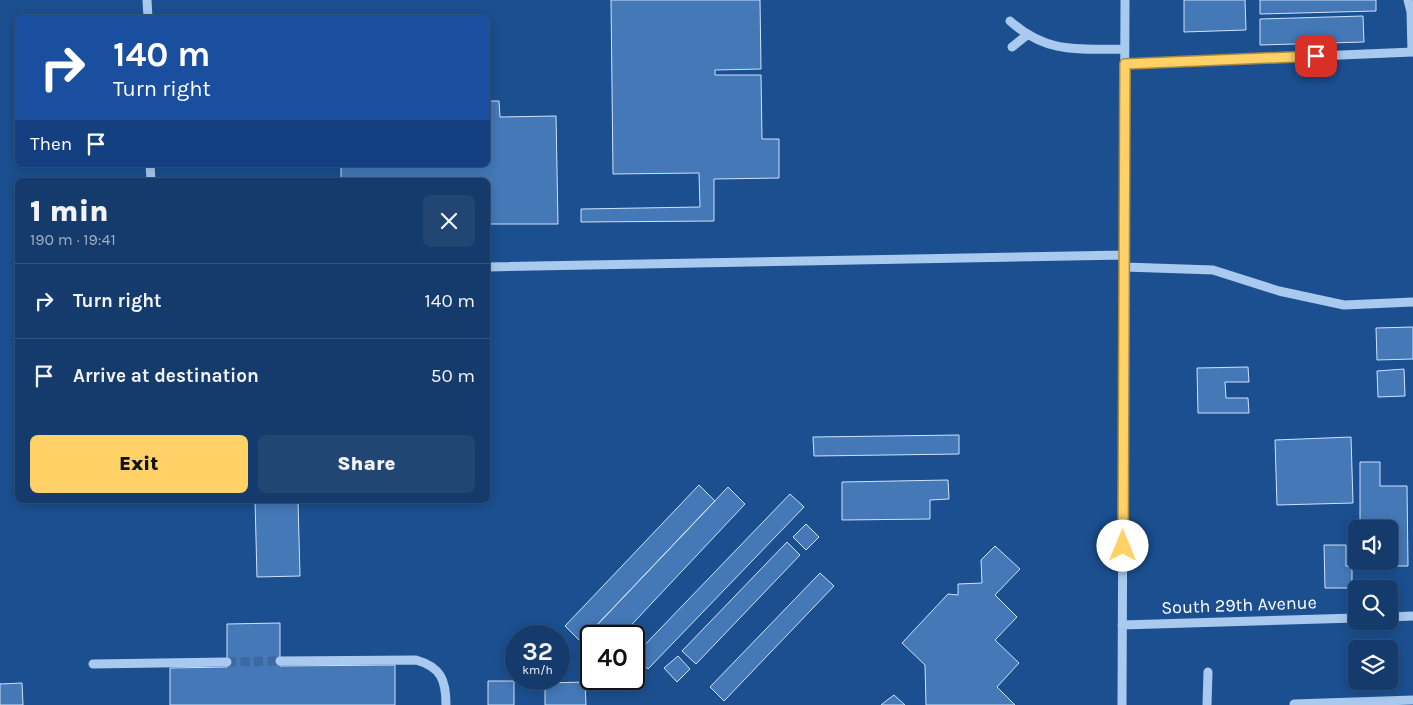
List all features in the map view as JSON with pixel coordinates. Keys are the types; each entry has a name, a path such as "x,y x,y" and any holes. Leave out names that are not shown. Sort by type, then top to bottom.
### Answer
{"street":[{"path":"147,0 148,15"},
{"path":"1122,705 1125,0"},
{"path":"1125,64 1413,52 1411,12 1408,0"},
{"path":"1010,20 1027,35 1052,46 1125,50"},
{"path":"1012,46 1027,35"},
{"path":"490,267 1125,255"},
{"path":"1125,268 1213,270 1279,291 1344,305 1413,302"},
{"path":"1398,617 1413,616"},
{"name":"South 29th Avenue","path":"1122,625 1348,618"},
{"path":"280,661 416,660 430,664 441,675 446,689 446,705"},
{"path":"93,664 227,662"},
{"path":"1207,705 1208,672"},
{"path":"1294,704 1413,700"}],"building":[{"path":"611,0 760,0 761,69 715,70 715,75 761,75 762,139 779,139 779,178 714,179 714,221 581,222 581,209 700,207 699,173 613,174"},
{"path":"1184,0 1245,0 1246,30 1184,32"},
{"path":"1260,0 1376,0 1376,11 1260,14"},
{"path":"1363,16 1364,42 1260,45 1260,19"},
{"path":"490,101 499,101 500,117 556,116 558,224 490,224 490,178 341,178 341,167 490,167"},
{"path":"1413,327 1413,359 1377,360 1376,328"},
{"path":"1248,367 1249,382 1225,382 1226,398 1248,398 1249,413 1198,413 1197,368"},
{"path":"1404,369 1405,396 1378,397 1377,371"},
{"path":"959,435 959,454 814,456 813,437"},
{"path":"1351,437 1353,503 1277,505 1275,440"},
{"path":"1360,462 1380,462 1380,486 1407,486 1408,566 1398,566 1398,520 1360,520"},
{"path":"948,480 949,499 930,500 930,519 842,520 842,482"},
{"path":"699,485 715,501 597,625 580,625 580,641 570,631 570,625 566,625"},
{"path":"728,487 745,504 631,625 597,625"},
{"path":"790,494 804,507 648,669 645,666 645,645"},
{"path":"255,503 298,503 300,576 257,577"},
{"path":"806,524 819,537 806,550 793,537"},
{"path":"787,542 800,555 696,664 682,651"},
{"path":"1324,545 1346,545 1346,566 1348,566 1348,570 1352,570 1352,580 1348,580 1348,588 1325,588"},
{"path":"995,546 1020,569 995,595 1017,617 995,640 1019,663 997,687 1015,705 926,705 925,665 902,643 948,594 958,595 958,584 982,583 981,560"},
{"path":"820,573 834,586 724,701 710,687"},
{"path":"280,623 280,666 395,665 395,705 170,705 170,668 227,667 227,624"},
{"path":"678,656 690,669 677,682 664,668"},
{"path":"488,681 505,681 505,690 514,690 514,705 488,705"},
{"path":"570,682 580,682 580,690 585,690 586,705 545,705 545,690 570,690"},
{"path":"22,683 23,705 0,705 0,684"},
{"path":"894,695 905,705 881,705 886,701"}],"tunnel":[{"path":"227,662 280,661"}],"route":[{"path":"1123,546 1125,64 1316,56"}]}
